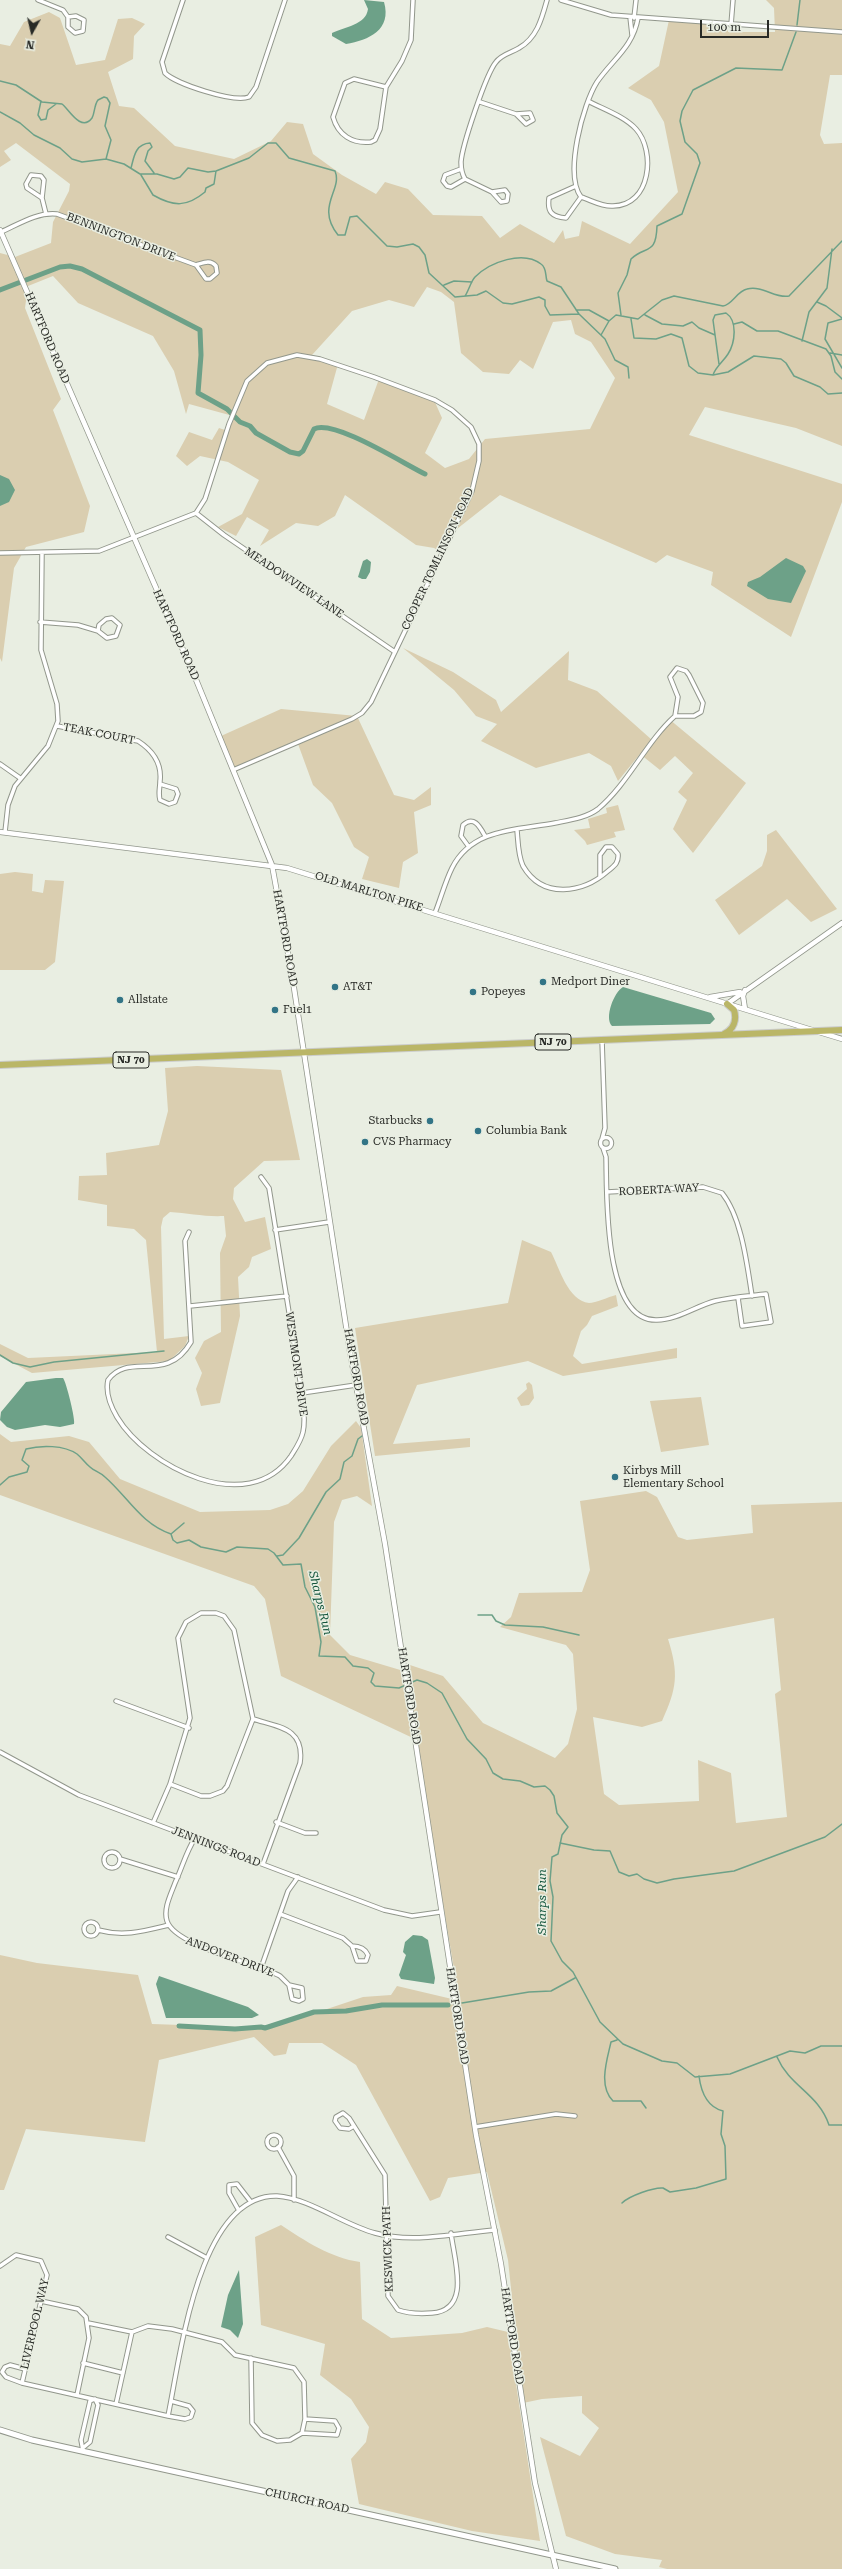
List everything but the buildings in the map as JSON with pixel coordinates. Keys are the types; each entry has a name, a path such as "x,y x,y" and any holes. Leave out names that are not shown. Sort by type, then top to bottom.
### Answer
{"highway":[{"path":"720,1035 730,1031 735,1021 734,1010 727,1004"},
{"name":"NJ 70","path":"0,1065 842,1030"}],"main road":[{"name":"CHURCH ROAD","path":"0,2430 615,2569"}],"street":[{"path":"38,0 63,10 68,17 68,27 71,31 75,33 83,31 84,20 76,16 68,17"},
{"path":"183,0 165,54 163,68 170,78 238,99 249,97 252,93 285,0"},
{"path":"386,87 354,79 345,83 333,117 343,135 361,143 375,140 380,129 386,87 402,61 411,40 413,0"},
{"path":"492,192 500,190 507,192 507,200 501,202 492,192 465,179 461,169 462,150 494,65 501,56 520,48 531,39 540,23 547,0"},
{"path":"561,0 603,14 634,18 842,32"},
{"path":"632,35 636,0"},
{"path":"731,25 733,0"},
{"path":"588,101 635,128 646,145 648,167 642,189 631,200 614,207 603,205 581,196 576,186 574,177 576,151 588,101 598,80 627,48 636,28 634,18"},
{"path":"480,102 516,114 530,113 533,120 526,124 516,114"},
{"path":"461,169 445,175 443,181 447,186 451,187 465,179"},
{"path":"42,198 27,188 26,184 31,175 41,176 44,180 42,198 46,214"},
{"path":"576,186 549,198 548,206 550,212 556,217 566,218 581,196"},
{"name":"BENNINGTON DRIVE","path":"0,231 46,214 70,217 196,265 206,278 210,279 216,273 216,266 214,263 209,262 196,265"},
{"name":"HARTFORD ROAD","path":"0,231 233,770 272,865 292,975 356,1385 410,1698 440,1912 475,2126 495,2230 535,2483 556,2569"},
{"name":"COOPER TOMLINSON ROAD","path":"196,513 205,499 229,424 247,381 259,368 275,360 297,355 315,357 428,398 452,410 471,428 479,444 475,480 466,505 371,702 358,716 233,770"},
{"path":"0,553 93,552 108,550 133,538 196,513"},
{"name":"MEADOWVIEW LANE","path":"196,513 224,535 395,652"},
{"path":"3,832 8,805 20,778 42,756 57,726 58,704 42,657 40,622 42,553"},
{"path":"40,622 73,624 98,631 107,638 113,638 118,632 120,625 112,618 106,619 99,625 98,631"},
{"path":"435,913 451,869 468,847 485,836 498,832 575,819 598,808 675,716 678,697 670,677 677,668 686,671 689,675 703,707 698,715 675,716"},
{"name":"TEAK COURT","path":"57,726 138,741 149,748 156,758 160,774 158,794 160,800 169,804 175,802 178,794 176,789 160,784"},
{"path":"0,764 20,778"},
{"path":"468,847 461,836 461,831 466,822 474,822 480,825 485,836"},
{"path":"517,830 523,865 532,876 544,884 561,890 578,889 600,878 617,863 619,859 617,851 612,847 606,847 601,851 600,878"},
{"name":"OLD MARLTON PIKE","path":"3,832 272,865 310,874 842,1039"},
{"path":"727,1004 842,923"},
{"path":"705,997 725,996 745,990"},
{"path":"745,990 743,996 745,1009"},
{"path":"602,1040 605,1128 611,1143 606,1157"},
{"path":"605,1128 600,1144 606,1157 609,1245 625,1300 632,1311 640,1318 657,1320 671,1318 716,1300 766,1294 771,1322 742,1326 738,1298"},
{"path":"602,1139 608,1138"},
{"path":"603,1148 609,1147"},
{"name":"WESTMONT DRIVE","path":"189,1232 185,1241 191,1342 176,1360 168,1365 123,1368 108,1380 106,1391 112,1407 131,1436 149,1453 168,1465 204,1480 243,1485 256,1482 274,1474 287,1462 299,1443 305,1421 302,1392 269,1188 261,1177"},
{"name":"ROBERTA WAY","path":"607,1192 703,1187 722,1192 733,1214 746,1256 750,1270 752,1296"},
{"path":"275,1230 330,1222"},
{"path":"190,1306 287,1296"},
{"path":"302,1392 356,1385"},
{"path":"153,1823 170,1784 189,1728 190,1708 178,1638 186,1622 201,1613 216,1613 224,1616 234,1630 253,1719 228,1786 223,1791 210,1796 201,1796 170,1784"},
{"path":"116,1701 189,1728"},
{"path":"253,1719 289,1730 300,1743 300,1763 276,1822 263,1864"},
{"name":"JENNINGS ROAD","path":"0,1752 74,1792 398,1914 412,1916 440,1912"},
{"path":"276,1822 305,1833 316,1833"},
{"path":"98,1930 116,1934 130,1934 169,1925 167,1908 188,1849 195,1838"},
{"path":"120,1859 119,1865 114,1868 107,1866 104,1861 106,1854 111,1852 116,1853 120,1859 178,1877"},
{"path":"261,1968 290,1887 298,1877"},
{"path":"280,1914 335,1934 352,1946 357,1946 366,1951 368,1955 366,1961 361,1962 354,1958 352,1946"},
{"path":"90,1921 97,1925 98,1930 94,1936 90,1936 84,1933 83,1928 90,1921"},
{"name":"ANDOVER DRIVE","path":"169,1925 181,1938 261,1968 280,1976 289,1985 302,1988 303,1999 296,2001 292,1999 289,1985"},
{"name":"KESWICK PATH","path":"354,2126 345,2130 337,2126 336,2117 341,2113 346,2114 354,2126 385,2175 388,2296 398,2310 416,2314 441,2312 454,2302 458,2289 451,2233"},
{"path":"475,2126 556,2114 575,2116"},
{"path":"270,2135 279,2136 281,2143 278,2147 272,2148 268,2146 266,2141 270,2135"},
{"path":"278,2147 294,2176 294,2200"},
{"path":"238,2209 229,2193 229,2184 237,2184 251,2202"},
{"path":"168,2416 195,2288 207,2258 223,2226 238,2209 251,2202 269,2197 294,2200 375,2233 410,2238 495,2230"},
{"path":"168,2237 207,2258"},
{"name":"LIVERPOOL WAY","path":"0,2266 16,2255 41,2261 48,2275 22,2383 168,2416 185,2419 191,2416 193,2411 189,2406 171,2401"},
{"path":"41,2301 78,2309 86,2317 89,2338 77,2395"},
{"path":"88,2323 132,2332 148,2326 185,2332 222,2342 236,2355 294,2368 304,2382 305,2419 302,2432"},
{"path":"116,2404 132,2332"},
{"path":"251,2358 252,2423 262,2435 277,2440 290,2440 302,2432 337,2435 339,2428 335,2421 305,2419"},
{"path":"83,2363 123,2373"},
{"path":"22,2383 6,2377 2,2372 5,2367 10,2365 25,2369"},
{"path":"95,2399 98,2405 90,2442 84,2449 81,2440 82,2432 90,2401 95,2399"}],"shaded area":[{"path":"364,0 384,2 386,12 382,27 377,32 363,40 346,44 332,36 332,33 354,25 363,19 368,9"},
{"path":"766,0 842,0 842,75 830,75 820,135 824,144 842,143 842,446 796,428 705,407 689,435 842,484 842,502 791,637 711,585 713,572 667,555 656,563 500,495 448,536 441,552 434,548 416,545 345,495 335,516 318,526 296,523 260,546 269,530 247,517 236,536 218,527 242,514 259,480 228,462 200,456 187,466 176,456 189,432 212,440 219,428 228,431 233,416 189,404 186,414 174,371 153,336 78,303 53,276 28,286 25,308 61,399 53,410 90,506 84,532 26,547 14,568 2,662 0,658 0,253 15,257 51,243 53,222 69,191 70,184 16,143 4,151 11,160 0,167 0,44 10,46 24,22 49,12 60,18 76,65 105,60 118,19 132,18 145,24 134,36 133,59 108,72 119,106 134,108 175,146 234,159 271,141 287,122 303,124 313,154 342,175 376,194 385,182 408,189 433,215 482,216 500,238 520,224 554,243 563,230 565,239 579,236 582,221 630,244 678,192 664,122 651,100 628,88 659,66 669,20 728,25 728,32 775,32 774,8","holes":["427,287 441,292 454,302 461,353 483,372 509,374 520,360 533,369 553,322 571,320 575,334 591,342 615,378 590,429 485,439 469,459 445,468 425,453 442,418 434,400 379,379 364,420 327,404 338,364 312,355 352,311 389,300 414,307"]},
{"path":"0,475 9,479 15,490 9,502 0,506"},
{"path":"786,558 803,566 806,571 791,603 768,599 747,586 748,582 760,577"},
{"path":"367,559 371,562 370,572 366,579 362,579 358,577 363,561"},
{"path":"403,648 453,672 496,700 501,712 569,651 568,680 597,691 652,740 669,719 746,783 693,853 673,829 687,800 678,792 693,773 675,756 660,770 640,754 618,781 611,766 589,753 536,768 481,741 497,724 476,716 454,690"},
{"path":"281,709 357,716 394,795 414,800 431,787 431,805 414,812 418,853 403,862 399,888 362,879 369,857 354,847 332,803 313,785 298,744 234,768 221,736"},
{"path":"618,805 625,830 614,832 616,837 587,845 574,830 590,828 588,819 607,813 606,808"},
{"path":"776,830 837,909 811,922 787,899 739,935 715,900 762,866 767,851 767,835"},
{"path":"15,872 33,874 32,891 43,893 45,880 64,881 55,962 45,970 0,970 0,874"},
{"path":"623,987 711,1013 715,1019 710,1024 612,1026 609,1017 611,1005 616,994"},
{"path":"197,1066 281,1070 300,1160 264,1161 234,1188 233,1199 245,1222 265,1217 271,1249 252,1257 249,1267 238,1277 240,1316 220,1403 201,1406 196,1389 202,1373 195,1358 204,1341 221,1332 220,1253 226,1236 224,1216 170,1212 163,1218 161,1227 164,1339 189,1336 185,1346 169,1361 32,1373 0,1356 0,1344 28,1358 157,1352 146,1240 134,1229 107,1226 107,1205 78,1200 79,1176 107,1175 106,1153 159,1145 168,1111 165,1068"},
{"path":"522,1240 551,1252 570,1290 582,1301 592,1303 616,1295 618,1306 592,1316 587,1325 581,1331 573,1356 582,1364 677,1348 677,1358 563,1376 528,1361 417,1385 393,1444 470,1438 470,1447 375,1456 355,1328 508,1303"},
{"path":"63,1378 72,1409 74,1424 60,1427 45,1425 15,1430 7,1427 0,1420 1,1412 26,1382"},
{"path":"529,1382 532,1385 534,1398 529,1405 521,1406 517,1398 527,1389 526,1384"},
{"path":"701,1397 709,1445 661,1452 650,1401"},
{"path":"356,1421 361,1428 372,1506 357,1496 342,1500 334,1522 330,1635 350,1655 407,1672 407,1664 443,1676 483,1723 555,1758 568,1744 577,1709 573,1654 566,1645 500,1627 511,1617 519,1593 582,1592 590,1570 580,1501 646,1491 657,1497 678,1537 687,1540 753,1533 751,1505 842,1502 842,2569 667,2569 659,2567 662,2560 615,2554 566,2536 540,2437 580,2456 599,2428 582,2413 582,2396 542,2399 523,2403 508,2260 487,2172 448,2178 440,2197 430,2201 356,2065 322,2043 289,2043 286,2054 274,2056 254,2037 159,2060 145,2142 26,2129 4,2190 0,2190 0,1955 37,1963 138,1975 152,2024 270,2028 363,1997 391,1995 397,1986 452,1999 459,1998 415,1739 281,1676 265,1599 254,1586 0,1495 0,1434 11,1442 69,1436 89,1442 120,1479 200,1512 270,1510 288,1504 303,1491 331,1446","holes":["774,1618 781,1690 775,1694 787,1817 736,1823 731,1773 698,1760 699,1801 619,1805 604,1794 593,1717 642,1727 662,1721 671,1699 675,1681 674,1662 668,1639"]},
{"path":"413,1935 422,1936 428,1940 435,1978 434,1984 401,1979 399,1975 406,1955 403,1952 405,1942"},
{"path":"159,1976 248,2007 259,2015 252,2018 166,2018 156,1984"},
{"path":"281,2225 309,2243 329,2253 360,2262 362,2319 391,2338 462,2333 487,2327 508,2332 540,2541 472,2531 359,2504 351,2459 366,2442 369,2427 351,2399 320,2375 325,2344 261,2325 255,2237"},
{"path":"239,2270 243,2324 238,2338 230,2330 221,2327 228,2295"}],"waterway":[{"path":"797,25 800,0"},
{"path":"621,315 618,293 627,275 631,259 652,246 655,242 657,226 682,214 700,163 697,154 685,142 680,121 682,111 693,90 736,68 782,70 796,32"},
{"path":"0,81 16,85 42,102 62,104 75,118 84,123 88,122 92,118 98,100 104,97 107,98 110,103 105,126 111,140 106,159"},
{"path":"41,101 38,115 41,120 46,119 48,110 56,104"},
{"path":"0,112 20,123 34,135 60,148 72,159 82,162 106,159 124,164 140,174 157,174 174,179 180,177 188,168 208,172 216,171 249,158 268,143 276,143 289,158 335,171 336,185 329,207 329,215 332,225 338,235 345,235 350,217 357,216 387,246 397,247 413,244 419,247 425,255 429,273 455,297 477,295 486,291 503,303 512,304 539,297 545,300 545,306 550,315 579,314"},
{"path":"131,168 138,148 150,143 152,147 148,151 145,161 154,173"},
{"path":"141,175 153,195 167,202 180,204 186,203 198,197 205,192 206,188 214,184 216,171"},
{"path":"601,335 609,321 616,315 638,319 662,300 674,296 723,306 729,303 743,290 753,288 764,290 779,296 789,296 842,241"},
{"path":"802,341 809,312 827,288 832,249"},
{"path":"465,296 475,277 489,267 516,258 534,260 543,266 546,272 547,281 561,287 579,314 605,339 615,360 628,367 629,378"},
{"path":"0,290 60,267 70,266 82,269 200,330 201,355 198,393 227,409 240,422 250,426 256,433 290,452 299,454 303,451 314,429 324,428 337,430 369,444 425,474"},
{"path":"444,285 454,281 472,282"},
{"path":"817,302 826,306 842,318"},
{"path":"576,310 589,310 609,321"},
{"path":"713,375 728,354 734,338 734,327 730,317 726,313 715,315 713,320 719,364"},
{"path":"645,315 662,324 683,326 692,322 699,328 715,335"},
{"path":"631,319 634,338 656,339 671,334 682,338 689,366 698,373 713,375 728,372 754,356 781,359 786,363 794,376 820,387 828,394 842,393"},
{"path":"842,319 828,323 825,339 842,368"},
{"path":"734,324 742,322 757,331 778,331 826,349 831,356 835,372 842,379"},
{"path":"830,353 842,355"},
{"path":"0,1355 13,1363 30,1367 54,1362 164,1351"},
{"path":"277,1556 283,1555 299,1538 326,1492 340,1479 344,1462 352,1456 358,1439 362,1436"},
{"name":"Sharps Run","path":"0,1485 9,1477 27,1472 29,1466 22,1460 26,1449 45,1446 66,1449 77,1454 87,1464 103,1475 151,1524 160,1530 171,1534"},
{"path":"171,1534 184,1523"},
{"name":"Sharps Run","path":"171,1534 173,1540 177,1543 189,1540 201,1547 226,1552 237,1547 268,1549 274,1553 283,1565 301,1564 305,1587 315,1607 321,1642 319,1656 345,1657 353,1666 368,1668 374,1673 371,1682 375,1686 399,1688 417,1680 427,1683 442,1693 467,1739 486,1759 493,1773 503,1779 520,1781 534,1787 545,1786 550,1790 554,1796 557,1813 568,1827 562,1835 558,1854 552,1857 550,1881 553,1897 551,1941 562,1961 573,1972 600,2022 623,2044 662,2061 677,2063 695,2077 730,2074 790,2051 805,2053 821,2046 842,2046"},
{"path":"478,1615 492,1615 496,1621 505,1625 543,1627 579,1635"},
{"path":"560,1843 594,1850 610,1851 619,1872 629,1876 637,1874 644,1879 657,1883 674,1879 734,1871 825,1837 842,1824"},
{"path":"462,2003 529,1992 551,1991 575,1978"},
{"path":"179,2026 235,2029 265,2028 314,2012 346,2011 382,2005 448,2005"},
{"path":"617,2040 611,2042 606,2065 605,2080 608,2095 613,2101 641,2101 646,2108"},
{"path":"777,2057 789,2076 818,2105 829,2125 842,2125"},
{"path":"622,2203 625,2200 648,2190 663,2188 670,2192 696,2188 726,2179 725,2146 721,2134 723,2111 713,2106 706,2098 701,2088 699,2076"}],"place":[{"name":"Medport Diner","path":"543,982"},
{"name":"AT&T","path":"335,987"},
{"name":"Popeyes","path":"473,992"},
{"name":"Allstate","path":"120,1000"},
{"name":"Fuel1","path":"275,1010"},
{"name":"Starbucks","path":"430,1121"},
{"name":"Columbia Bank","path":"478,1131"},
{"name":"CVS Pharmacy","path":"365,1142"},
{"name":"Kirbys Mill Elementary School","path":"615,1477"}]}
